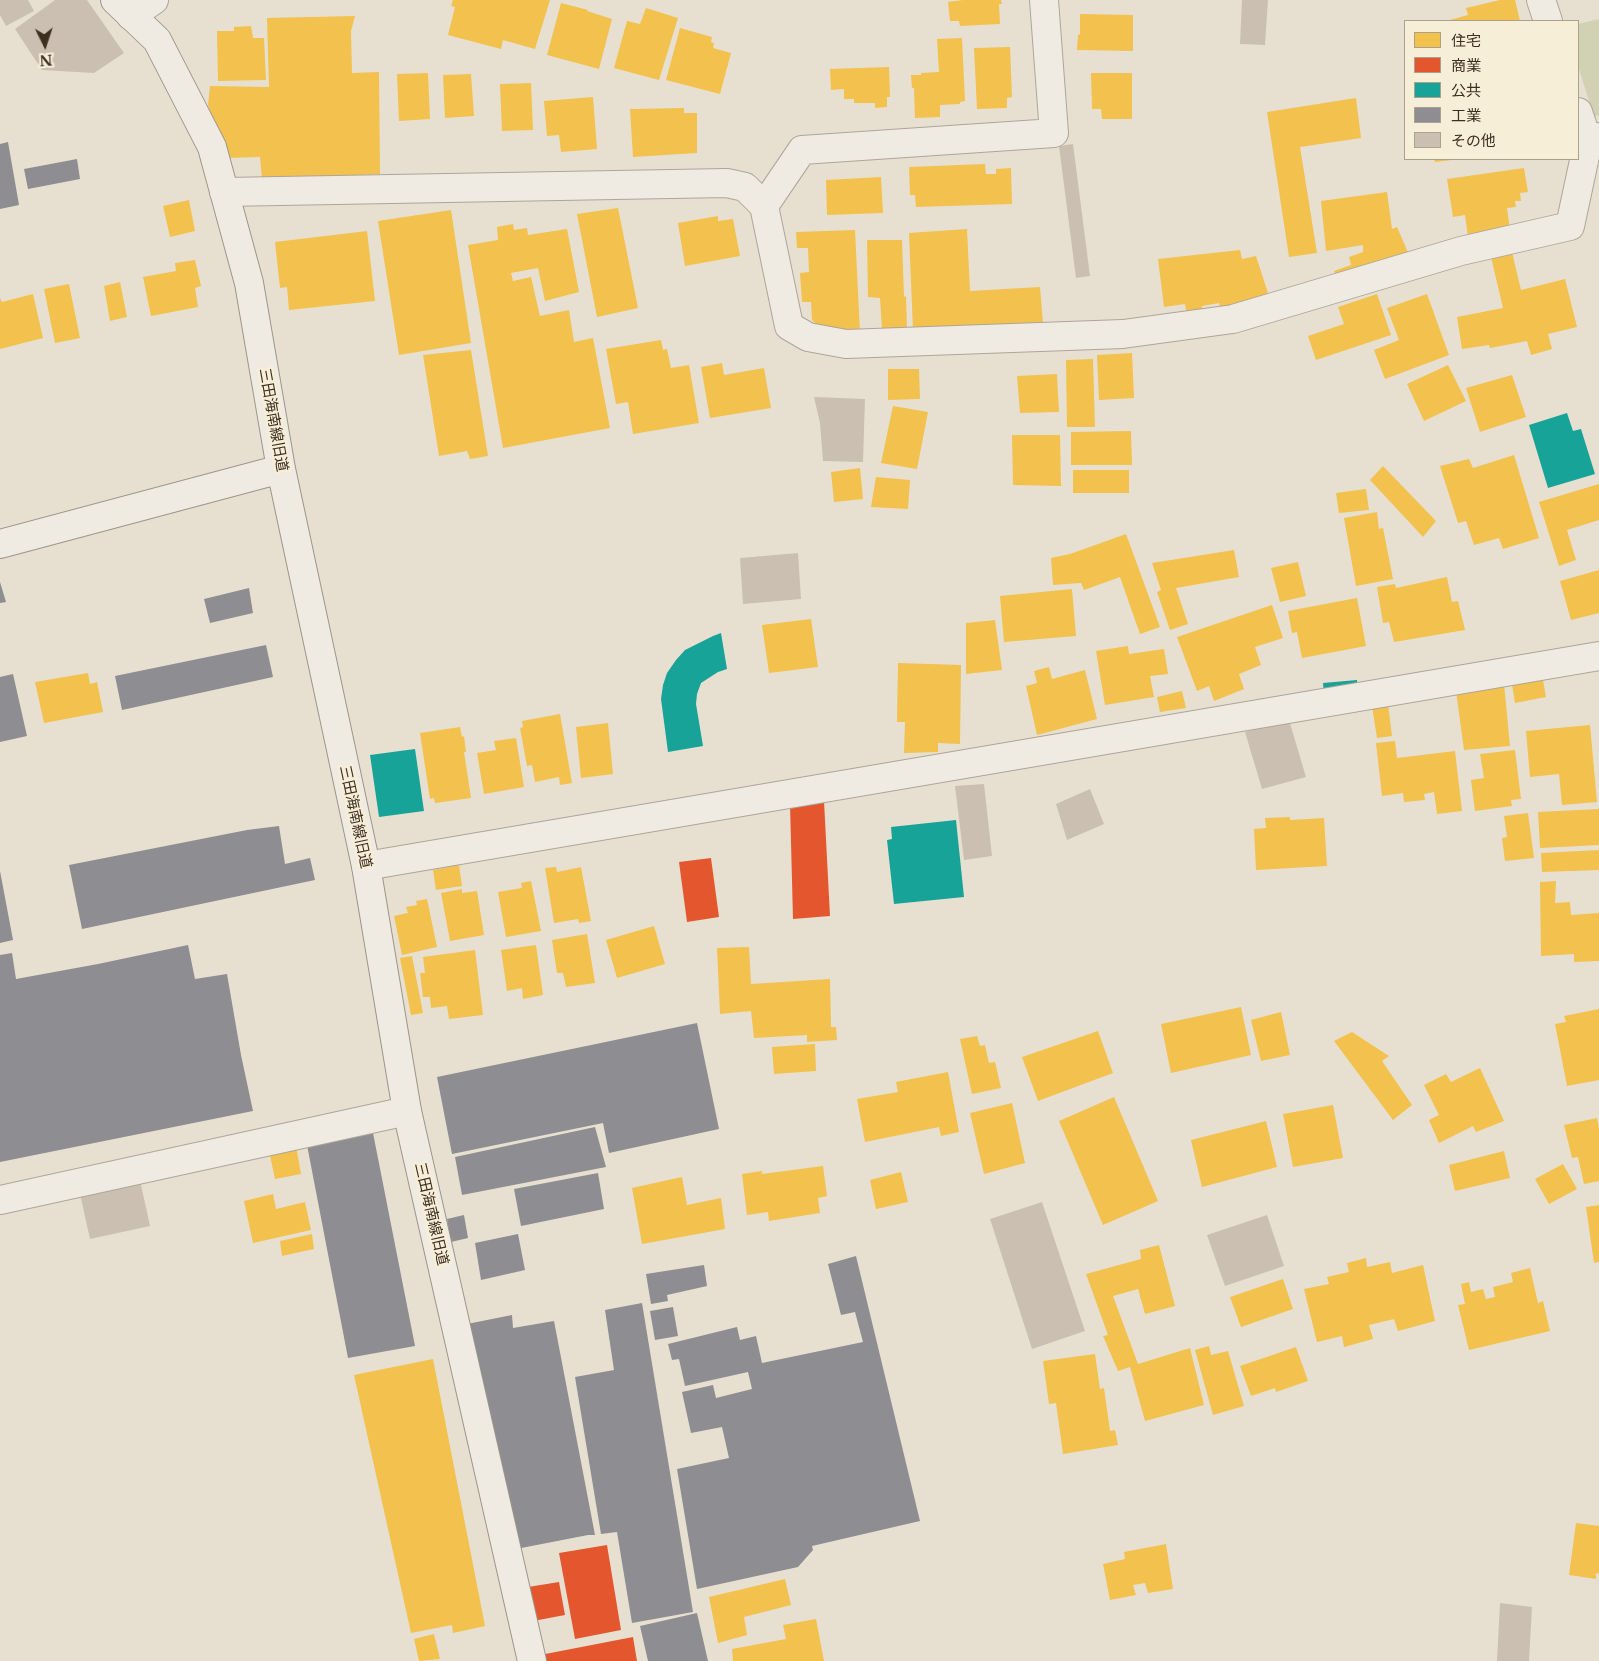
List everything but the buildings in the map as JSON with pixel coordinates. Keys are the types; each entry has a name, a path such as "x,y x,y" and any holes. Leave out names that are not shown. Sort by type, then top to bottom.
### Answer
{"street":[{"path":"123,8 154,0"},
{"path":"764,206 802,150 1054,133 1044,0"},
{"path":"1541,0 1548,20"},
{"name":"三田海南線旧道","path":"123,8 157,40 212,146 249,283 281,469 366,866 407,1111 532,1661"},
{"path":"224,192 727,183 745,186 764,206 790,326 808,337 846,344 1123,334 1233,319 1461,251 1570,226 1593,139 1579,114"},
{"path":"0,544 281,469"},
{"path":"366,866 1599,656"},
{"path":"0,1200 407,1111"}],"green space":[{"path":"1599,19 1599,115 1594,117 1579,69 1579,24"}]}
